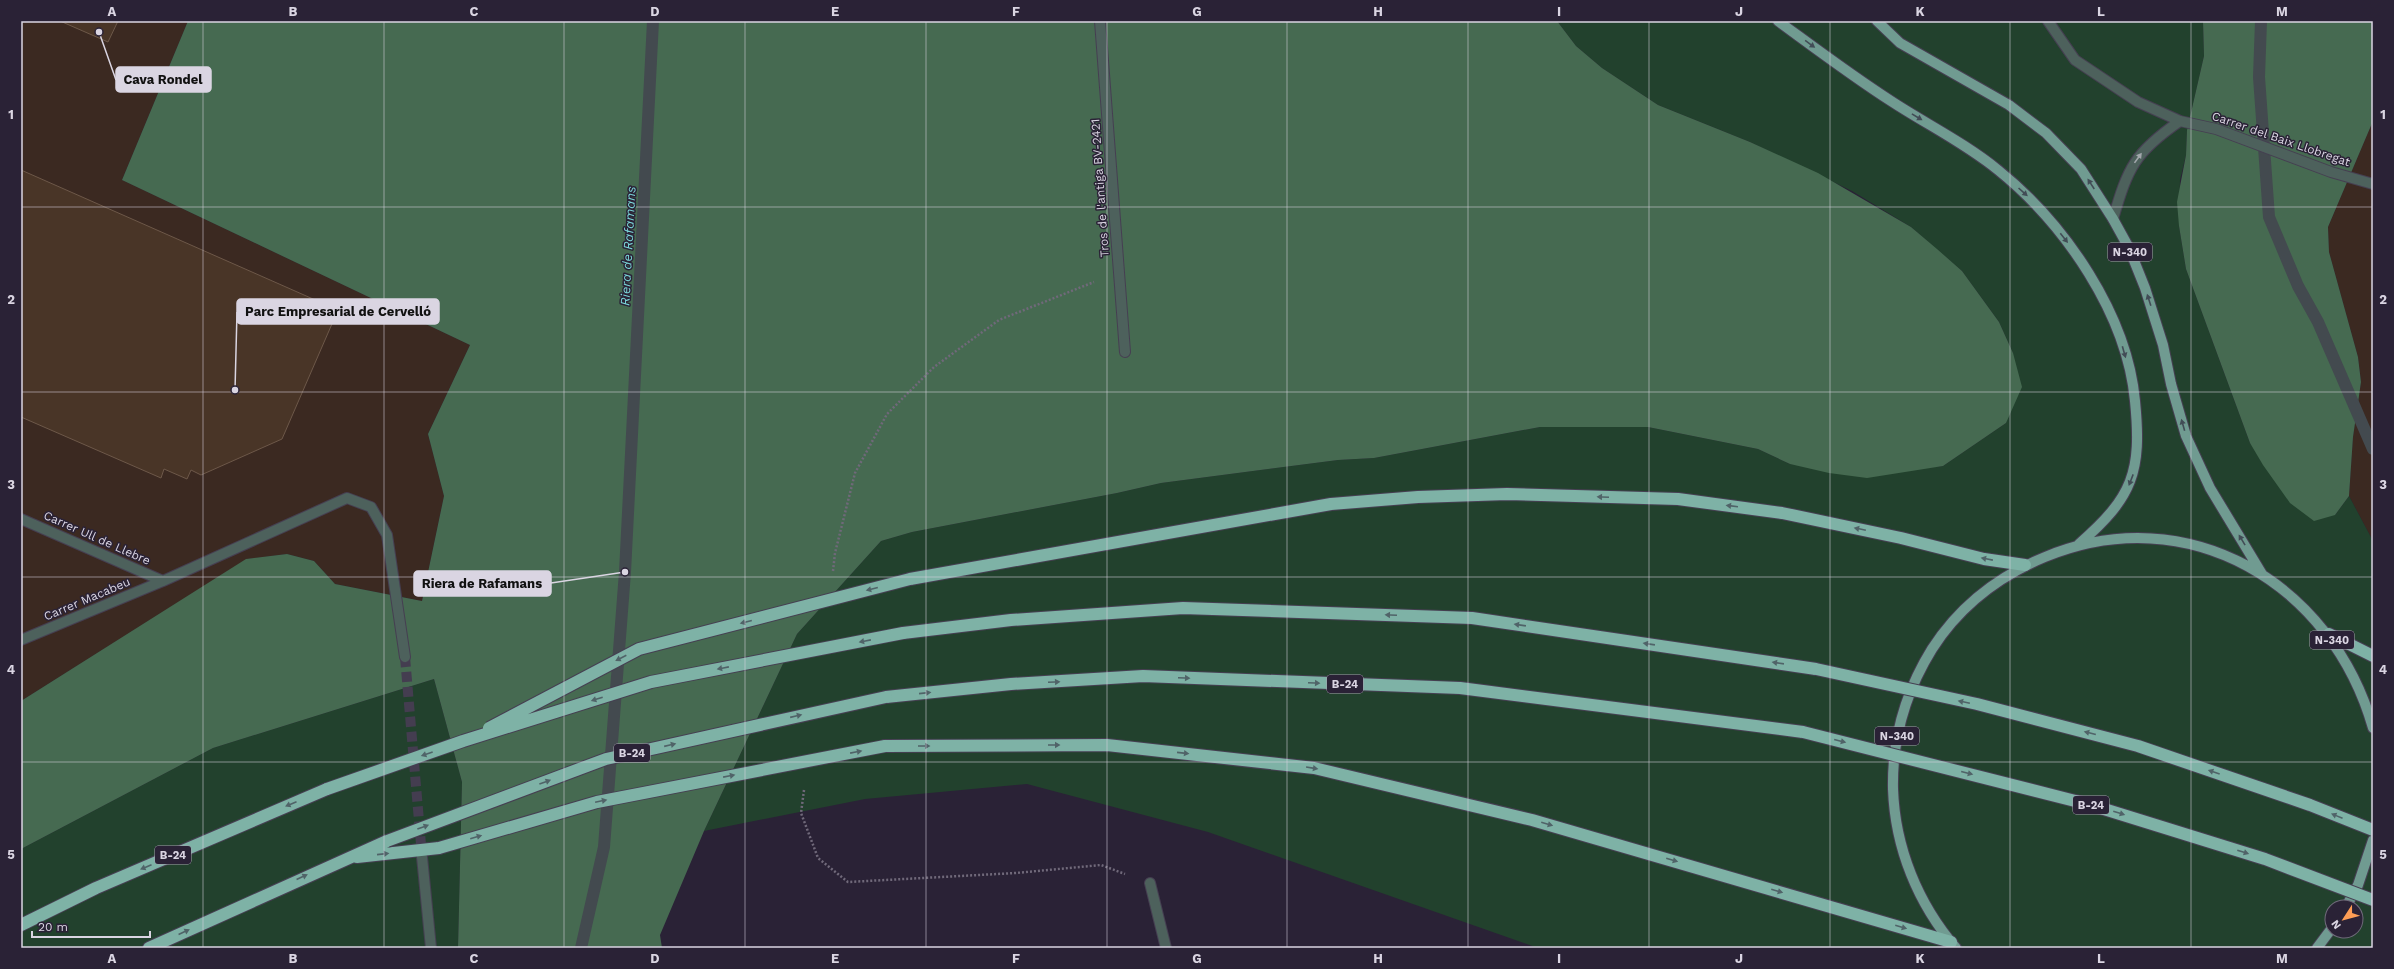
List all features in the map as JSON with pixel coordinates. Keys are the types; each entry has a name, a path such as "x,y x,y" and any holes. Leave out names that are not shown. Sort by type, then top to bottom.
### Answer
{"highway":[{"path":"464,742 638,649 910,580 1331,504 1418,497 1507,494 1678,499 1782,513 1901,538 1984,559 2025,565"},
{"name":"B-24","path":"21,926 96,888 327,789 464,742 651,682 903,633 1011,620 1183,608 1472,618 1816,669 1977,704 2138,746 2310,805 2373,830"},
{"path":"2329,634 2373,656"},
{"name":"B-24","path":"149,948 344,858 606,759 886,696 1011,684 1143,676 1460,688 1803,732 2106,809 2265,859 2373,900"},
{"path":"344,858 439,848 597,802 885,746 1107,745 1314,768 1532,820 1954,945"}],"main road":[{"name":"N-340","path":"1778,21 1891,101 1958,141 1998,170 2040,207 2075,253 2104,299 2122,344 2134,386 2138,428 2137,449 2132,477 2121,501 2105,521 2079,544"},
{"name":"N-340","path":"1877,21 1900,43 2009,105 2046,133 2081,169 2113,219 2129,248 2145,288 2163,345 2171,384 2186,436 2210,488 2262,574"},
{"name":"N-340","path":"1954,945 1930,912 1916,886 1900,845 1894,809 1893,772 1897,736 1910,693 1922,666 1941,636 1966,608 1994,584 2025,565 2079,544 2104,540 2159,539 2192,545 2224,555 2262,574 2300,602 2329,634 2349,666 2365,700 2373,728"},
{"path":"2350,899 2358,885 2373,840"},
{"path":"2317,948 2324,939"}],"street":[{"name":"Tros de l'antiga BV-2421","path":"1100,21 1125,352"},
{"name":"Carrer del Baix Llobregat","path":"2048,21 2075,60 2138,102 2180,121 2216,128 2331,172 2373,184"},
{"path":"2113,219 2123,184 2136,158 2154,138 2180,121"},
{"name":"Carrer Macabeu","path":"21,640 163,581 347,498 371,507 387,535 405,657"},
{"name":"Carrer Ull de Llebre","path":"21,519 163,581"},
{"path":"422,857 431,948"},
{"path":"1150,883 1166,948"}],"shaded area":[{"path":"21,21 188,21 122,180 470,345 428,434 444,496 422,601 335,584 314,561 287,554 247,559 21,701"},
{"path":"2373,121 2373,541 2349,496 2353,437 2361,382 2358,357 2329,252 2328,227"}],"green space":[{"path":"188,21 1557,21 1576,46 1602,68 1658,105 1750,142 1818,173 1911,227 1962,271 1999,322 2013,353 2022,387 2006,423 1943,466 1867,478 1829,473 1790,464 1758,449 1648,427 1540,427 1374,458 1338,460 1161,483 1117,493 912,532 881,541 797,634 704,831 660,935 662,948 458,948 462,782 434,679 213,748 21,849 21,701 246,559 287,554 314,561 335,584 422,601 444,496 428,434 470,345 122,180"},
{"path":"1557,21 2203,21 2204,56 2187,130 2186,155 2180,180 2179,226 2186,269 2250,443 2335,515 2349,496 2373,541 2373,948 1538,948 1208,832 1027,784 865,799 704,831 797,634 881,541 912,532 1117,493 1161,483 1338,460 1374,458 1540,427 1648,427 1758,449 1790,464 1907,470 1943,466 2006,423 2013,353 1999,322 1962,271 1911,227 1852,191 1750,142 1658,105 1602,68 1576,46"},
{"path":"2203,21 2373,21 2373,121 2328,227 2329,252 2358,357 2361,382 2353,437 2349,496 2335,515 2314,521 2290,503 2263,465 2250,443 2186,269 2179,226 2177,202 2186,155 2187,130 2204,56"},
{"path":"434,679 462,782 458,948 21,948 21,849 213,748"}],"building":[{"path":"60,21 118,21 108,42"},
{"path":"21,170 338,310 282,439 201,475 191,470 187,479 164,469 161,478 21,417"}],"waterway":[{"name":"Riera de Rafamans","path":"581,948 604,847 625,572 653,21"},
{"path":"2261,21 2259,77 2269,217 2298,286 2318,322 2373,449"}],"tunnel":[{"path":"405,657 422,856"}],"place":[{"name":"Cava Rondel","path":"99,32"},
{"name":"Parc Empresarial de Cervelló","path":"235,390"},
{"name":"Riera de Rafamans","path":"625,572"}]}
